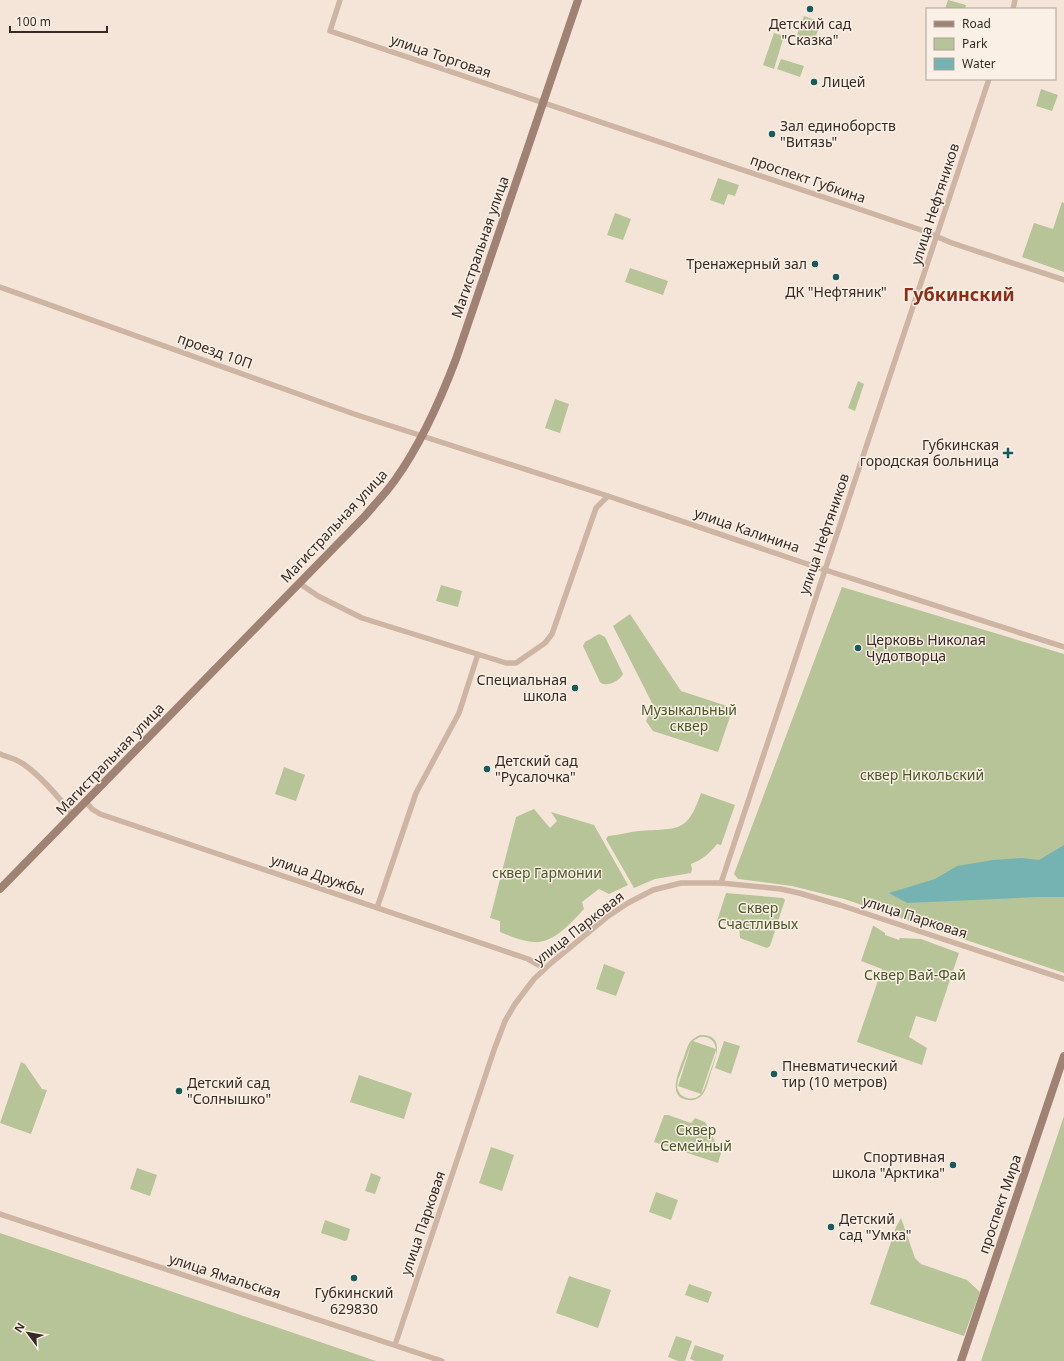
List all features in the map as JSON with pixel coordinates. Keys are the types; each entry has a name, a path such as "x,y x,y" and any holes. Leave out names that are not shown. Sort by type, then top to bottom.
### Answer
{"main road":[{"name":"Магистральная улица","path":"0,889 299,584 395,480 422,436 456,359 578,0"},
{"name":"проспект Мира","path":"961,1361 1064,1058"}],"street":[{"name":"улица Торговая","path":"340,0 330,31 544,103"},
{"name":"улица Нефтяников","path":"721,883 989,80"},
{"name":"проспект Губкина","path":"544,103 921,230 937,237 1064,280"},
{"name":"проезд 10П","path":"0,287 354,414 422,436"},
{"name":"улица Калинина","path":"422,436 608,496 825,570 1064,647"},
{"path":"299,584 318,596 355,615 506,663 516,663 549,639 555,628 596,508 608,496"},
{"path":"377,908 416,793 459,713 478,654"},
{"path":"0,754 19,761 28,767 58,796 73,815"},
{"name":"улица Дружбы","path":"86,802 92,809 100,814 528,959 544,968"},
{"name":"улица Парковая","path":"395,1345 501,1031 516,1004 544,968 607,918 644,894 663,887 677,884 695,883 721,883 781,889 808,895 1064,979"},
{"name":"улица Ямальская","path":"0,1214 442,1361"}],"green space":[{"path":"948,0 966,5 965,8 945,8"},
{"path":"804,16 821,22 814,41 797,35"},
{"path":"774,33 784,36 774,69 763,65"},
{"path":"781,59 804,66 800,77 777,69"},
{"path":"1041,89 1058,95 1052,111 1036,106"},
{"path":"718,178 739,185 735,196 728,194 724,205 710,200"},
{"path":"1062,202 1064,203 1064,272 1022,257 1034,223 1053,229"},
{"path":"615,213 631,219 623,240 607,235"},
{"path":"630,268 668,281 663,295 625,282"},
{"path":"858,381 864,384 855,411 848,408"},
{"path":"555,399 569,404 560,433 545,428"},
{"path":"441,585 462,591 458,607 436,601"},
{"name":"сквер Никольский","path":"842,587 1064,654 1064,973 844,899 792,886 738,879 734,874"},
{"name":"Музыкальный сквер","path":"630,614 681,691 733,708 718,752 653,731 646,721 653,705 613,626"},
{"path":"599,634 605,637 623,674 619,679 609,684 603,684 600,682 583,646 585,642"},
{"path":"284,767 305,775 296,801 275,794"},
{"path":"701,793 735,805 721,845 717,844 706,856 691,864 691,873 655,879 634,888 606,839 608,836 639,831 663,830 679,826 686,822 691,816"},
{"name":"сквер Гармонии","path":"534,809 550,828 557,821 551,812 594,825 628,885 609,894 599,889 582,902 584,909 561,932 548,940 540,942 520,939 500,932 500,921 490,918 516,817"},
{"name":"Сквер Счастливых","path":"726,893 783,898 785,900 770,946 767,948 740,938 739,926 717,921"},
{"name":"Сквер Вай-Фай","path":"873,926 885,933 885,935 899,940 900,938 921,939 959,953 936,1022 916,1016 909,1037 927,1048 922,1065 857,1042 882,969 861,961"},
{"path":"604,964 625,972 616,996 596,989"},
{"path":"700,1035 708,1036 714,1039 717,1049 716,1055 714,1062 705,1090 700,1097 695,1100 690,1100 682,1098 678,1095 676,1085 678,1073 689,1044","holes":["700,1037 706,1037 711,1040 716,1049 693,1041","692,1042 678,1086 701,1094 694,1098 685,1097 680,1094 677,1088 678,1080","716,1050 716,1055 701,1094"]},
{"path":"724,1041 740,1046 731,1074 715,1068"},
{"path":"21,1062 25,1064 42,1089 47,1090 31,1134 0,1123"},
{"path":"359,1075 412,1093 404,1119 350,1102"},
{"name":"Сквер Семейный","path":"664,1115 691,1123 695,1118 705,1122 721,1153 718,1163 654,1142"},
{"path":"1064,1116 1064,1361 981,1361"},
{"path":"491,1147 514,1155 502,1191 479,1183"},
{"path":"137,1168 157,1175 150,1196 130,1189"},
{"path":"371,1173 381,1177 375,1194 365,1191"},
{"path":"656,1192 678,1200 671,1220 649,1212"},
{"path":"901,1218 915,1258 921,1264 967,1280 980,1292 964,1336 870,1304 896,1227"},
{"path":"325,1220 350,1229 347,1240 345,1241 321,1233"},
{"path":"0,1233 376,1361 0,1361"},
{"path":"569,1276 611,1290 598,1328 556,1313"},
{"path":"689,1284 712,1292 708,1303 685,1295"},
{"path":"676,1336 692,1341 685,1361 678,1361 668,1357"},
{"path":"695,1345 724,1355 722,1361 695,1361 690,1359"}],"water":[{"path":"1064,845 1064,897 907,903 889,893 935,879 957,866 993,860 1022,858 1039,860"}],"place":[{"name":"Детский сад \"Сказка\"","path":"810,9"},
{"name":"Лицей","path":"814,82"},
{"name":"Зал единоборств \"Витязь\"","path":"772,134"},
{"name":"Тренажерный зал","path":"815,264"},
{"name":"ДК \"Нефтяник\"","path":"836,277"},
{"name":"Губкинская городская больница","path":"1008,453"},
{"name":"Церковь Николая Чудотворца","path":"858,648"},
{"name":"Специальная школа","path":"575,688"},
{"name":"Детский сад \"Русалочка\"","path":"487,769"},
{"name":"Пневматический тир (10 метров)","path":"774,1074"},
{"name":"Детский сад \"Солнышко\"","path":"179,1091"},
{"name":"Спортивная школа \"Арктика\"","path":"953,1165"},
{"name":"Детский сад \"Умка\"","path":"831,1227"},
{"name":"Губкинский 629830","path":"354,1278"}],"district":[{"name":"Губкинский","path":"959,295"}]}
